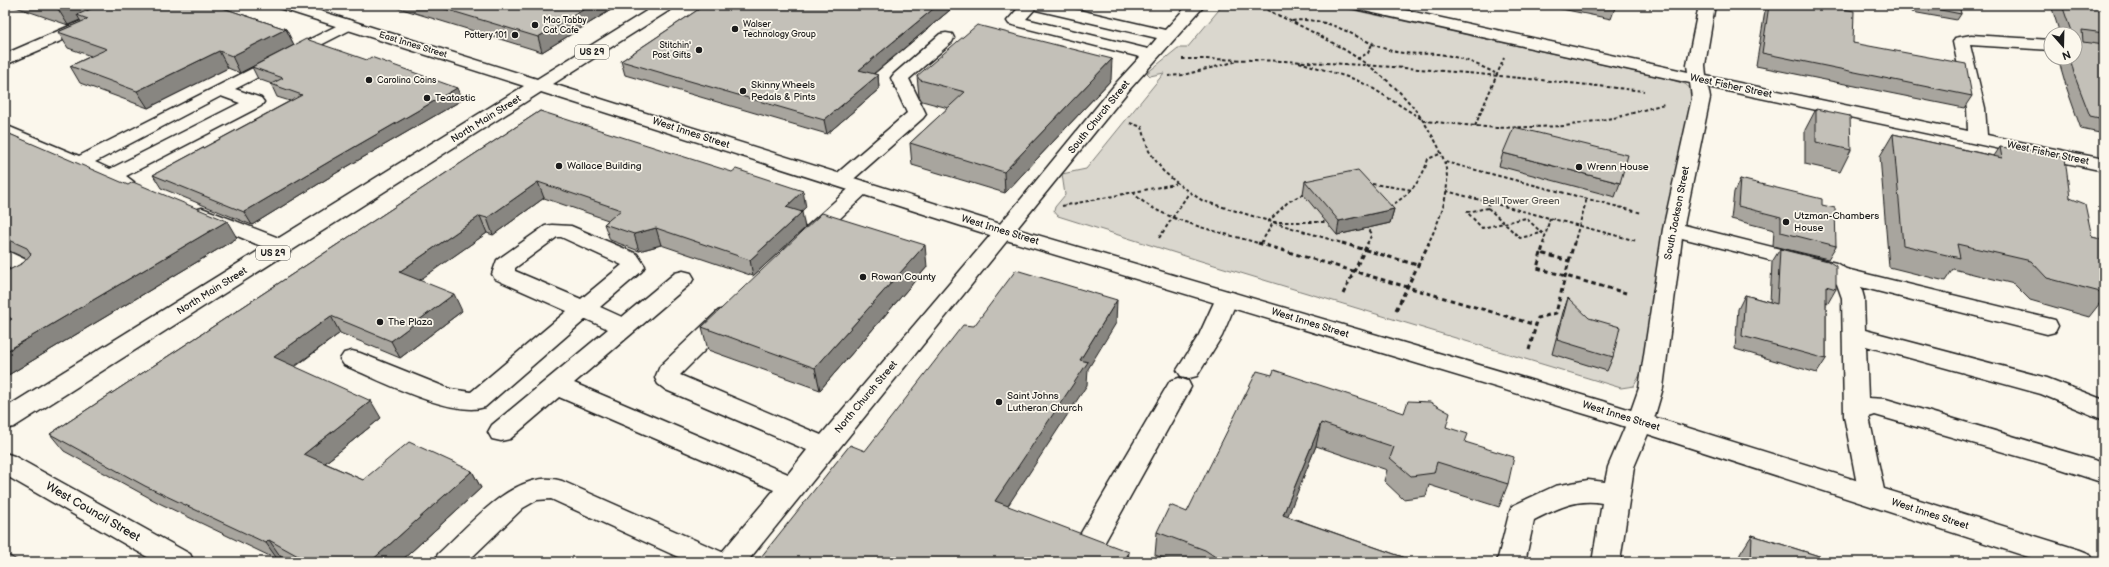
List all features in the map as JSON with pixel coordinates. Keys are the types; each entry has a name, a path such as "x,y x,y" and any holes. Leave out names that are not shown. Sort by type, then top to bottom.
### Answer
{"street":[{"path":"5,60 131,5"},
{"name":"East Innes Street","path":"285,5 540,85"},
{"name":"US 29","path":"540,85 667,5"},
{"path":"1030,5 1015,21 1152,55"},
{"path":"1036,5 1169,36"},
{"name":"South Church Street","path":"1003,232 1123,86 1197,5"},
{"name":"West Fisher Street","path":"1360,5 1697,79 2104,165"},
{"name":"South Jackson Street","path":"1606,562 1621,467 1640,422 1651,388 1672,229 1701,98 1696,65 1707,5"},
{"path":"79,163 348,25"},
{"path":"841,180 917,114 900,78 946,38"},
{"path":"1978,139 1976,108 1961,42 1971,40 2043,44"},
{"name":"West Innes Street","path":"540,85 1003,232 1640,422 2080,562"},
{"name":"North Main Street","path":"5,420 540,85"},
{"path":"111,176 254,102 220,90"},
{"path":"5,131 144,191"},
{"path":"796,248 862,187"},
{"path":"186,208 282,247"},
{"path":"1672,229 1828,268 1839,274 1850,283 1853,298 1856,416 1872,496"},
{"path":"352,359 447,398 476,401 583,309 634,266 630,259 564,231 552,231 505,265 503,274 583,309 625,327"},
{"name":"North Church Street","path":"730,562 1003,232"},
{"path":"5,257 32,271 5,286"},
{"path":"1839,274 2046,326"},
{"path":"501,432 683,278"},
{"path":"1091,541 1210,336 1226,298"},
{"path":"740,302 668,372 667,378 675,384 825,447"},
{"path":"1854,335 2047,387 2085,400 2104,411"},
{"path":"556,385 792,487"},
{"path":"1856,416 1863,407 1875,406 1886,408 2052,456 2104,473"},
{"name":"West Council Street","path":"5,463 180,562"},
{"path":"448,562 514,500 533,490 553,488 716,562"},
{"path":"1511,562 1522,514 1555,497 1588,490 1617,495"}],"path":[{"path":"1256,5 1291,22 1364,64 1404,96 1425,121 1442,153 1447,173 1446,191 1436,223 1417,265 1405,286 1396,310"},
{"path":"1291,22 1304,18 1337,26 1391,50 1438,54 1459,58 1497,75"},
{"path":"1357,59 1368,54 1372,48 1373,42"},
{"path":"1475,126 1505,55"},
{"path":"1182,59 1246,59 1364,64 1497,75 1632,91 1648,91"},
{"path":"1168,76 1182,76 1220,64 1246,59"},
{"path":"1295,61 1364,84 1425,121 1475,126 1528,128 1601,121 1664,104"},
{"path":"1130,123 1142,126 1149,154 1160,169 1175,184 1211,205 1417,265"},
{"path":"1383,210 1403,199 1413,190 1423,176 1428,158 1442,153"},
{"path":"1445,162 1642,213"},
{"path":"1363,182 1413,190"},
{"path":"1062,206 1175,184"},
{"path":"1268,222 1288,202 1311,190"},
{"path":"1446,191 1637,241"},
{"path":"1133,192 1139,201 1148,208 1173,217 1536,325"},
{"path":"1159,238 1189,193"},
{"path":"1530,350 1538,318 1556,313 1578,226 1587,198"},
{"path":"1488,208 1489,202"},
{"path":"1488,208 1520,238 1542,233 1546,234"},
{"path":"1488,208 1467,212 1482,228 1526,218"},
{"path":"1526,218 1528,212"},
{"path":"1526,218 1542,233"},
{"path":"1550,218 1537,268 1626,293"},
{"path":"1268,222 1335,222"},
{"path":"1261,243 1273,223"},
{"path":"1344,294 1372,234 1368,228"},
{"path":"1541,253 1569,261"}],"green space":[{"name":"Bell Tower Green","path":"1223,5 1330,5 1669,79 1685,84 1691,89 1692,94 1669,233 1642,371 1634,386 1621,388 1201,261 1058,216 1054,211 1055,207 1065,195 1062,174 1086,169 1164,73 1150,76 1147,73 1178,48 1187,48"}],"building":[{"path":"47,5 67,5 58,9"},
{"path":"100,5 214,5 286,29 232,56 219,51 137,91 70,66 107,49 58,32 88,19 77,15"},
{"path":"432,5 591,5 538,37"},
{"path":"705,5 938,5 859,70 878,75 824,120 621,61"},
{"path":"1769,5 1822,5 1854,11 1853,43 1966,64 1972,96 1762,53"},
{"path":"1915,5 1959,5 1961,14"},
{"path":"2062,5 2104,5 2104,33 2083,30 2083,26 2069,26"},
{"path":"977,25 1112,59 1004,172 910,143 965,92 920,80 917,76"},
{"path":"306,39 367,60 371,57 457,88 244,212 153,175 302,95 271,84 283,78 252,67"},
{"path":"2083,42 2104,45 2104,119 2090,116 2072,66 2083,66"},
{"path":"1816,109 1850,116 1851,150 1816,142"},
{"path":"540,111 732,172 736,169 803,191 786,207 802,212 750,260 656,228 634,234 604,224 621,210 538,182 487,218 480,216 399,272 454,294 391,341 331,316 274,357 371,401 304,454 363,480 409,442 472,471 370,562 309,562 269,540 266,543 145,486 50,434"},
{"path":"1514,127 1628,155 1620,183 1503,153"},
{"path":"5,132 128,185 133,182 227,221 5,352 5,323 12,319 5,315 5,272 23,263 31,254 27,248 5,238"},
{"path":"1893,134 2002,158 2000,147 2034,151 2065,158 2070,198 2085,204 2092,237 2104,240 2104,293 2047,278 2031,261 1957,244 1960,258 1903,245"},
{"path":"1358,170 1394,209 1339,221 1305,181"},
{"path":"1740,179 1822,199 1822,205 1835,208 1836,246 1781,232 1781,217 1738,206"},
{"path":"822,213 925,245 815,368 702,327"},
{"path":"1780,249 1828,261 1836,266 1836,289 1826,286 1826,359 1742,336 1745,295 1777,304"},
{"path":"1016,270 1117,300 1080,360 1088,362 995,501 1129,552 1124,562 757,562 850,445 865,451 963,325 974,326"},
{"path":"1568,298 1589,318 1620,327 1613,357 1557,340"},
{"path":"1274,370 1404,413 1408,401 1430,402 1450,413 1446,427 1468,434 1465,442 1514,457 1508,484 1437,462 1434,473 1411,476 1390,458 1394,447 1321,423 1283,515 1417,562 1223,562 1205,550 1157,532 1170,505 1187,512 1257,371 1272,375"},
{"path":"1752,535 1838,562 1751,562"},
{"path":"5,553 20,562 5,562"}],"place":[{"name":"Mac Tabby Cat Cafe","path":"535,25"},
{"name":"Walser Technology Group","path":"735,29"},
{"name":"Pottery 101","path":"515,35"},
{"name":"Stitchin' Post Gifts","path":"699,50"},
{"name":"Carolina Coins","path":"369,80"},
{"name":"Skinny Wheels Pedals & Pints","path":"743,91"},
{"name":"Teatastic","path":"427,98"},
{"name":"Wallace Building","path":"559,166"},
{"name":"Wrenn House","path":"1579,167"},
{"name":"Utzman-Chambers House","path":"1786,222"},
{"name":"Rowan County","path":"863,277"},
{"name":"The Plaza","path":"380,322"},
{"name":"Saint Johns Lutheran Church","path":"999,402"}]}
